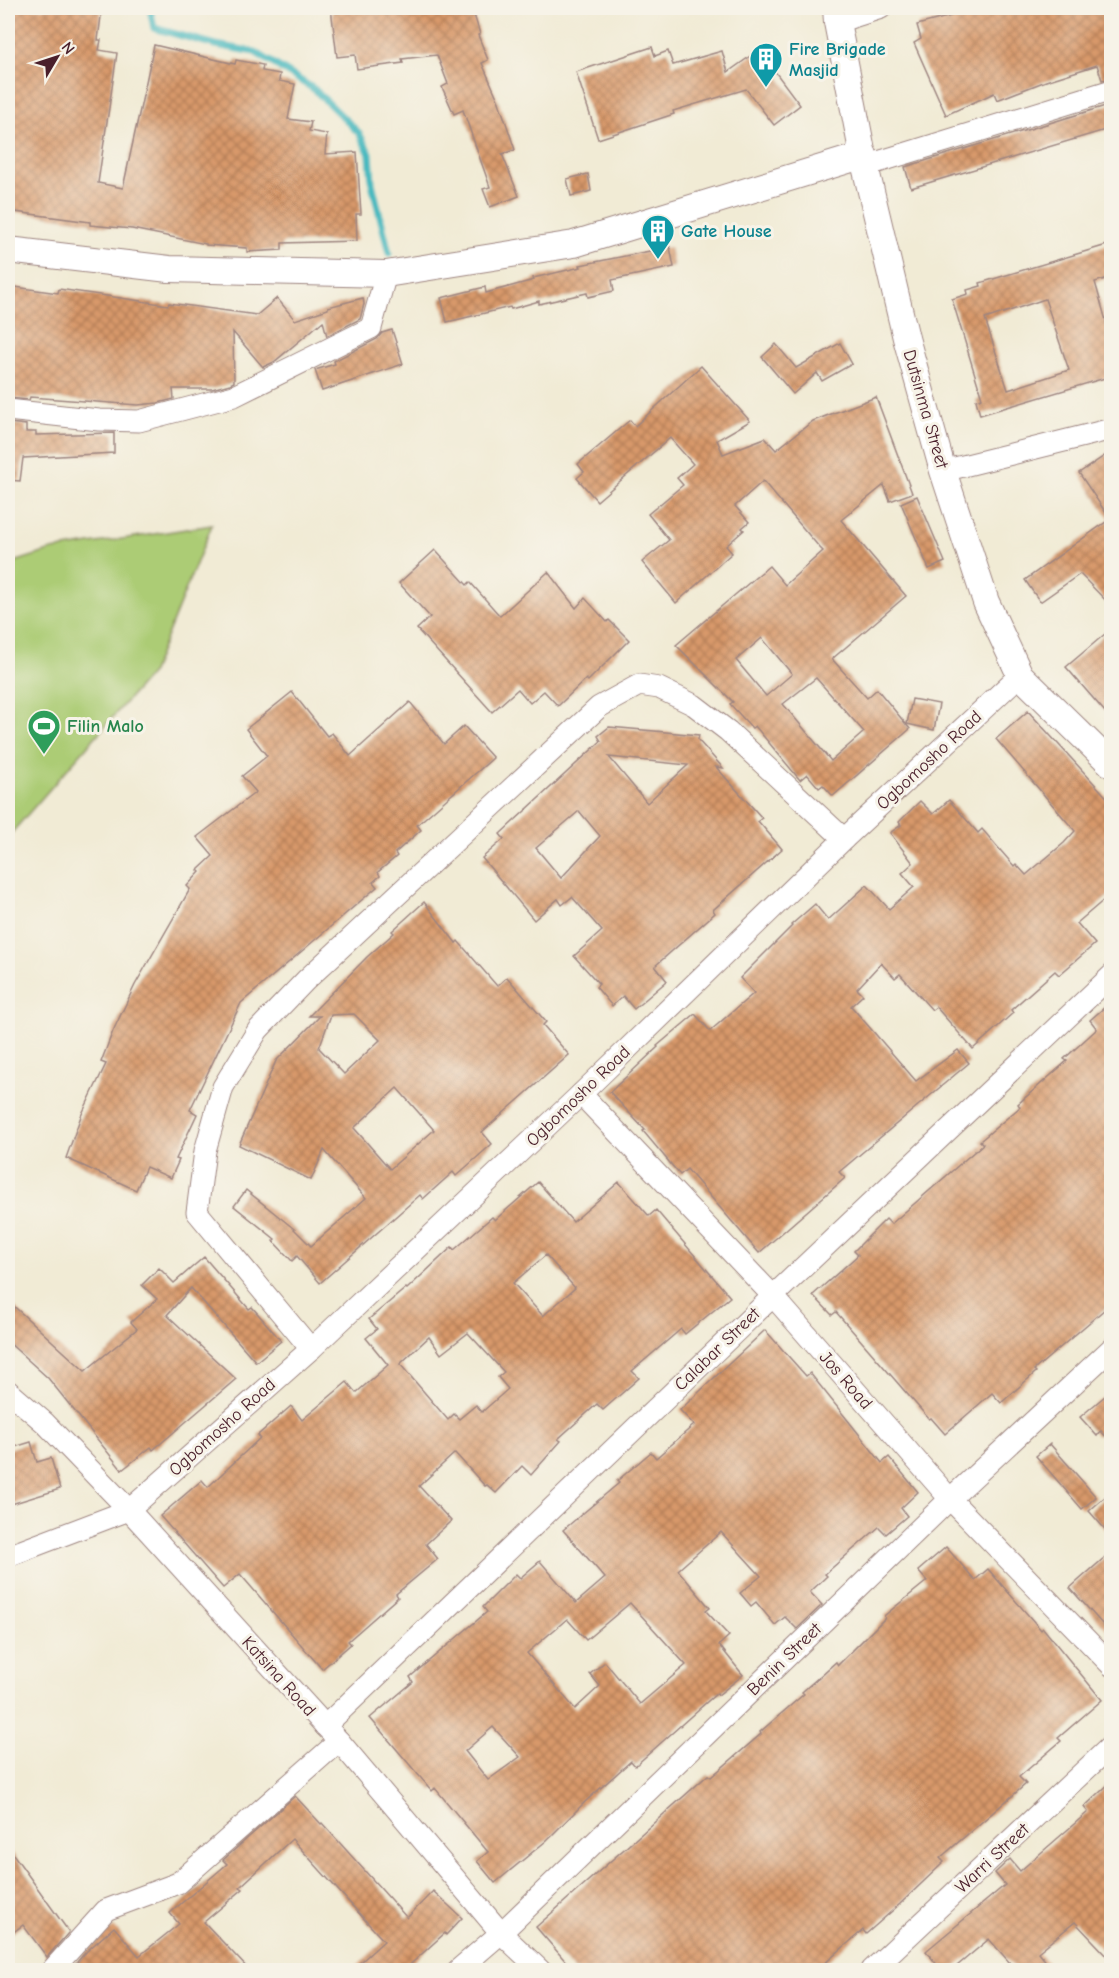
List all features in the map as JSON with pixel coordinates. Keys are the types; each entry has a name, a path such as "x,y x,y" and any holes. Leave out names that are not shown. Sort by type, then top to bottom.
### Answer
{"street":[{"path":"837,15 881,8"},
{"name":"Dutsinma Street","path":"837,15 865,161 906,338 943,471 986,602 1020,675 1112,765"},
{"path":"8,250 169,269 386,274 574,244 1112,90"},
{"path":"8,410 99,420 139,421 234,396 371,328 386,274"},
{"path":"943,471 1112,429"},
{"name":"Ogbomosho Road","path":"129,1510 311,1349 581,1094 844,839 1020,675"},
{"path":"311,1349 197,1212 205,1150 223,1087 258,1030 306,980 599,707 639,685 658,688 694,705 728,731 844,839"},
{"name":"Calabar Street","path":"52,1971 106,1910 178,1883 332,1734 773,1296 1112,975"},
{"name":"Jos Road","path":"581,1094 773,1296 950,1499 1112,1666"},
{"name":"Benin Street","path":"458,1971 501,1933 950,1499 1112,1348"},
{"name":"Katsina Road","path":"8,1391 45,1423 129,1510 332,1734 501,1933 540,1971"},
{"path":"8,1556 129,1510"},
{"name":"Warri Street","path":"872,1971 1112,1745"}],"green space":[{"name":"Filin Malo","path":"212,525 152,672 8,837 8,564 52,550"}],"building":[{"path":"8,8 102,8 99,50 117,53 98,183 123,188 154,45 235,64 236,60 263,65 262,71 280,74 279,81 295,84 288,119 311,122 309,131 327,134 325,154 357,152 361,214 356,214 357,241 282,243 282,250 247,252 247,248 206,245 132,229 90,225 90,222 8,211"},
{"path":"331,8 472,8 480,34 478,35 488,60 482,63 499,102 515,150 502,154 519,196 490,207 483,189 490,187 463,110 454,114 442,87 448,84 437,55 402,59 403,63 357,69 355,55 337,57"},
{"path":"949,8 1112,8 1112,78 1102,80 1097,65 997,100 994,93 946,115 914,43 921,39 917,25 951,16"},
{"path":"652,47 655,56 668,51 673,65 722,51 728,72 759,50 800,105 774,125 746,89 673,111 674,114 598,139 576,72"},
{"path":"1112,104 1112,128 911,188 905,167"},
{"path":"588,174 591,191 571,196 567,179"},
{"path":"1107,245 1112,258 1112,277 1095,282 1112,342 1112,376 980,415 976,400 982,398 952,299 968,294 967,290 981,286 980,283","holes":["1045,299 1069,370 1008,390 985,319"]},
{"path":"670,247 674,267 612,280 614,291 588,297 587,293 539,304 539,301 447,322 441,298 485,287 486,293 534,280 533,278 581,267 580,265"},
{"path":"8,286 58,293 59,289 257,315 277,298 295,320 328,309 328,307 363,298 364,304 360,319 327,336 323,321 274,362 263,367 233,332 234,382 230,384 212,389 173,389 174,399 138,405 30,397 29,400 8,398"},
{"path":"392,330 403,364 322,391 315,370 335,364 334,361 377,339 382,333"},
{"path":"840,343 852,364 822,381 817,373 793,394 762,357 776,344 796,368"},
{"path":"701,366 750,421 717,440 723,454 765,438 776,450 813,421 876,397 912,493 890,501 884,485 841,520 906,596 832,659 867,698 877,689 910,729 833,796 823,785 819,788 807,774 800,780 755,726 752,728 730,704 733,702 676,645 769,566 785,585 823,551 763,481 735,506 749,522 742,528 744,530 726,546 732,553 676,603 642,562 669,540 648,514 683,485 677,478 693,464 670,438 597,501 577,478 584,472 578,464 630,420 635,426","holes":["762,638 792,674 766,696 736,660","816,678 864,732 831,761 783,704"]},
{"path":"9,423 26,425 26,432 36,432 36,435 114,433 114,453 23,458 20,481 8,480"},
{"path":"1112,451 1112,607 1080,574 1040,602 1025,580 1110,519 1079,473"},
{"path":"917,496 945,562 929,569 901,503"},
{"path":"435,550 467,585 470,582 500,616 548,572 576,608 585,598 607,622 609,620 629,640 588,681 586,679 558,706 544,691 530,703 518,689 492,712 417,629 430,617 399,583"},
{"path":"1112,628 1112,720 1066,667"},
{"path":"292,692 327,736 332,733 350,756 410,702 444,744 464,726 493,758 417,825 421,830 395,853 397,856 378,872 380,876 373,882 377,887 241,1003 190,1110 197,1114 176,1159 179,1160 171,1178 146,1167 136,1190 66,1158 81,1116 106,1064 101,1062 113,1031 135,985 190,889 187,886 200,872 198,870 213,856 197,837 256,792 242,776 267,756 246,729"},
{"path":"912,699 939,704 934,730 907,724"},
{"path":"1028,711 1112,803 1112,893 1077,923 1095,944 1059,975 1055,971 1011,1010 1013,1013 973,1049 936,1007 932,1010 900,974 895,978 881,963 857,989 863,995 851,1006 916,1081 958,1050 969,1063 839,1172 845,1178 759,1253 687,1169 680,1175 643,1131 645,1130 610,1092 657,1046 695,1014 710,1031 754,993 740,978 791,925 815,904 828,920 867,885 889,909 914,887 902,873 913,863 890,833 901,825 899,822 920,801 933,814 949,800 978,833 982,829 1014,866 1016,864 1026,875 1064,843 1075,831 996,739"},
{"path":"609,727 699,735 698,740 723,768 716,767 762,818 758,821 782,849 713,910 715,913 655,966 667,981 634,1009 623,996 612,1006 596,987 599,984 574,956 602,931 572,897 562,905 558,899 534,920 482,858 504,839 500,834 601,741 598,736","holes":["609,757 688,765 647,803","579,811 600,836 561,878 536,848"]},
{"path":"424,902 456,943 458,941 497,986 507,977 546,1022 543,1025 569,1055 482,1132 492,1144 456,1176 453,1172 423,1199 420,1195 320,1283 297,1256 292,1261 273,1241 275,1239 234,1206 246,1190 293,1228 311,1246 366,1198 324,1150 311,1180 239,1145 276,1061 320,1016 309,1016 394,933 392,931","holes":["354,1014 380,1040 344,1074 319,1048 331,1015","397,1088 434,1130 390,1169 354,1128"]},
{"path":"1112,1001 1112,1303 1034,1370 1036,1372 1001,1403 992,1393 945,1434 931,1418 929,1419 836,1312 832,1315 813,1295 858,1255 854,1251 886,1219 891,1224 983,1144 980,1141 1020,1107 1018,1104 1067,1061 1064,1059 1097,1029 1090,1020"},
{"path":"538,1182 573,1222 619,1182 649,1216 656,1210 730,1297 685,1334 681,1329 632,1371 639,1378 603,1410 597,1404 558,1439 561,1441 531,1475 522,1466 496,1493 487,1485 485,1486 455,1453 419,1486 451,1521 426,1544 438,1559 396,1594 398,1597 348,1641 351,1644 322,1669 240,1574 223,1588 160,1516 202,1480 208,1487 260,1438 258,1435 291,1406 302,1420 347,1382 356,1393 388,1365 366,1338 377,1329 369,1319 407,1289 452,1247 454,1250 492,1217 495,1220","holes":["546,1255 575,1288 543,1316 513,1283","468,1333 504,1372 498,1377 508,1389 482,1412 476,1405 459,1419 454,1414 448,1420 400,1364 429,1337 441,1354"]},
{"path":"204,1257 249,1309 252,1307 281,1341 256,1362 191,1288 167,1315 236,1379 153,1450 151,1447 122,1470 48,1378 8,1342 8,1301 85,1371 137,1329 131,1322 157,1299 142,1285 159,1268 174,1283"},
{"path":"765,1330 806,1376 810,1373 882,1463 889,1457 918,1492 901,1508 907,1516 886,1534 879,1527 825,1574 827,1576 810,1592 822,1605 797,1629 785,1617 775,1625 756,1602 751,1606 740,1593 761,1576 721,1532 678,1570 710,1608 706,1611 729,1636 719,1645 743,1675 718,1695 717,1693 635,1766 631,1761 546,1841 495,1883 477,1861 488,1852 435,1788 432,1791 370,1718 413,1682 410,1677 487,1612 483,1607 516,1574 520,1578 540,1561 576,1603 605,1578 563,1530 619,1483 617,1481 651,1452 656,1458 694,1425 680,1410","holes":["630,1603 686,1665 640,1704 605,1662 590,1674 600,1686 575,1709 527,1653 567,1619 586,1640","493,1727 520,1757 488,1780 465,1751"]},
{"path":"1112,1390 1112,1443 1101,1431 1097,1436 1080,1417"},
{"path":"31,1442 37,1462 51,1458 60,1489 8,1505 8,1449"},
{"path":"1050,1444 1096,1497 1082,1509 1036,1456"},
{"path":"1112,1491 1112,1537 1089,1511"},
{"path":"946,1547 975,1580 988,1569 1041,1630 1043,1628 1102,1700 1058,1738 1061,1741 1019,1777 1026,1784 940,1858 944,1862 900,1904 866,1934 863,1930 816,1971 574,1971 536,1927 708,1775 711,1777 761,1734 760,1732 804,1694 802,1692 836,1662 838,1665 885,1618 884,1616 927,1581 918,1571"},
{"path":"1112,1551 1112,1635 1070,1588"},
{"path":"1112,1781 1112,1961 1075,1922 1038,1952 1054,1971 1017,1971 989,1939 951,1971 942,1971 926,1951 1005,1885 995,1873 1010,1859 1020,1871 1088,1812 1084,1807"},
{"path":"295,1796 407,1918 433,1891 462,1918 446,1935 445,1933 403,1971 351,1971 384,1941 292,1839 240,1887 243,1889 204,1922 250,1971 69,1971 114,1927 139,1956 179,1924 170,1913 227,1864 223,1860"},
{"path":"8,1847 69,1932 47,1957 23,1925 8,1936"}],"waterway":[{"path":"150,8 154,28 216,45 255,52 314,89 359,133 370,154 372,183 389,253"}],"place":[{"name":"Fire Brigade Masjid","path":"766,88"},
{"name":"Gate House","path":"658,260"},
{"name":"Filin Malo","path":"44,755"}]}
